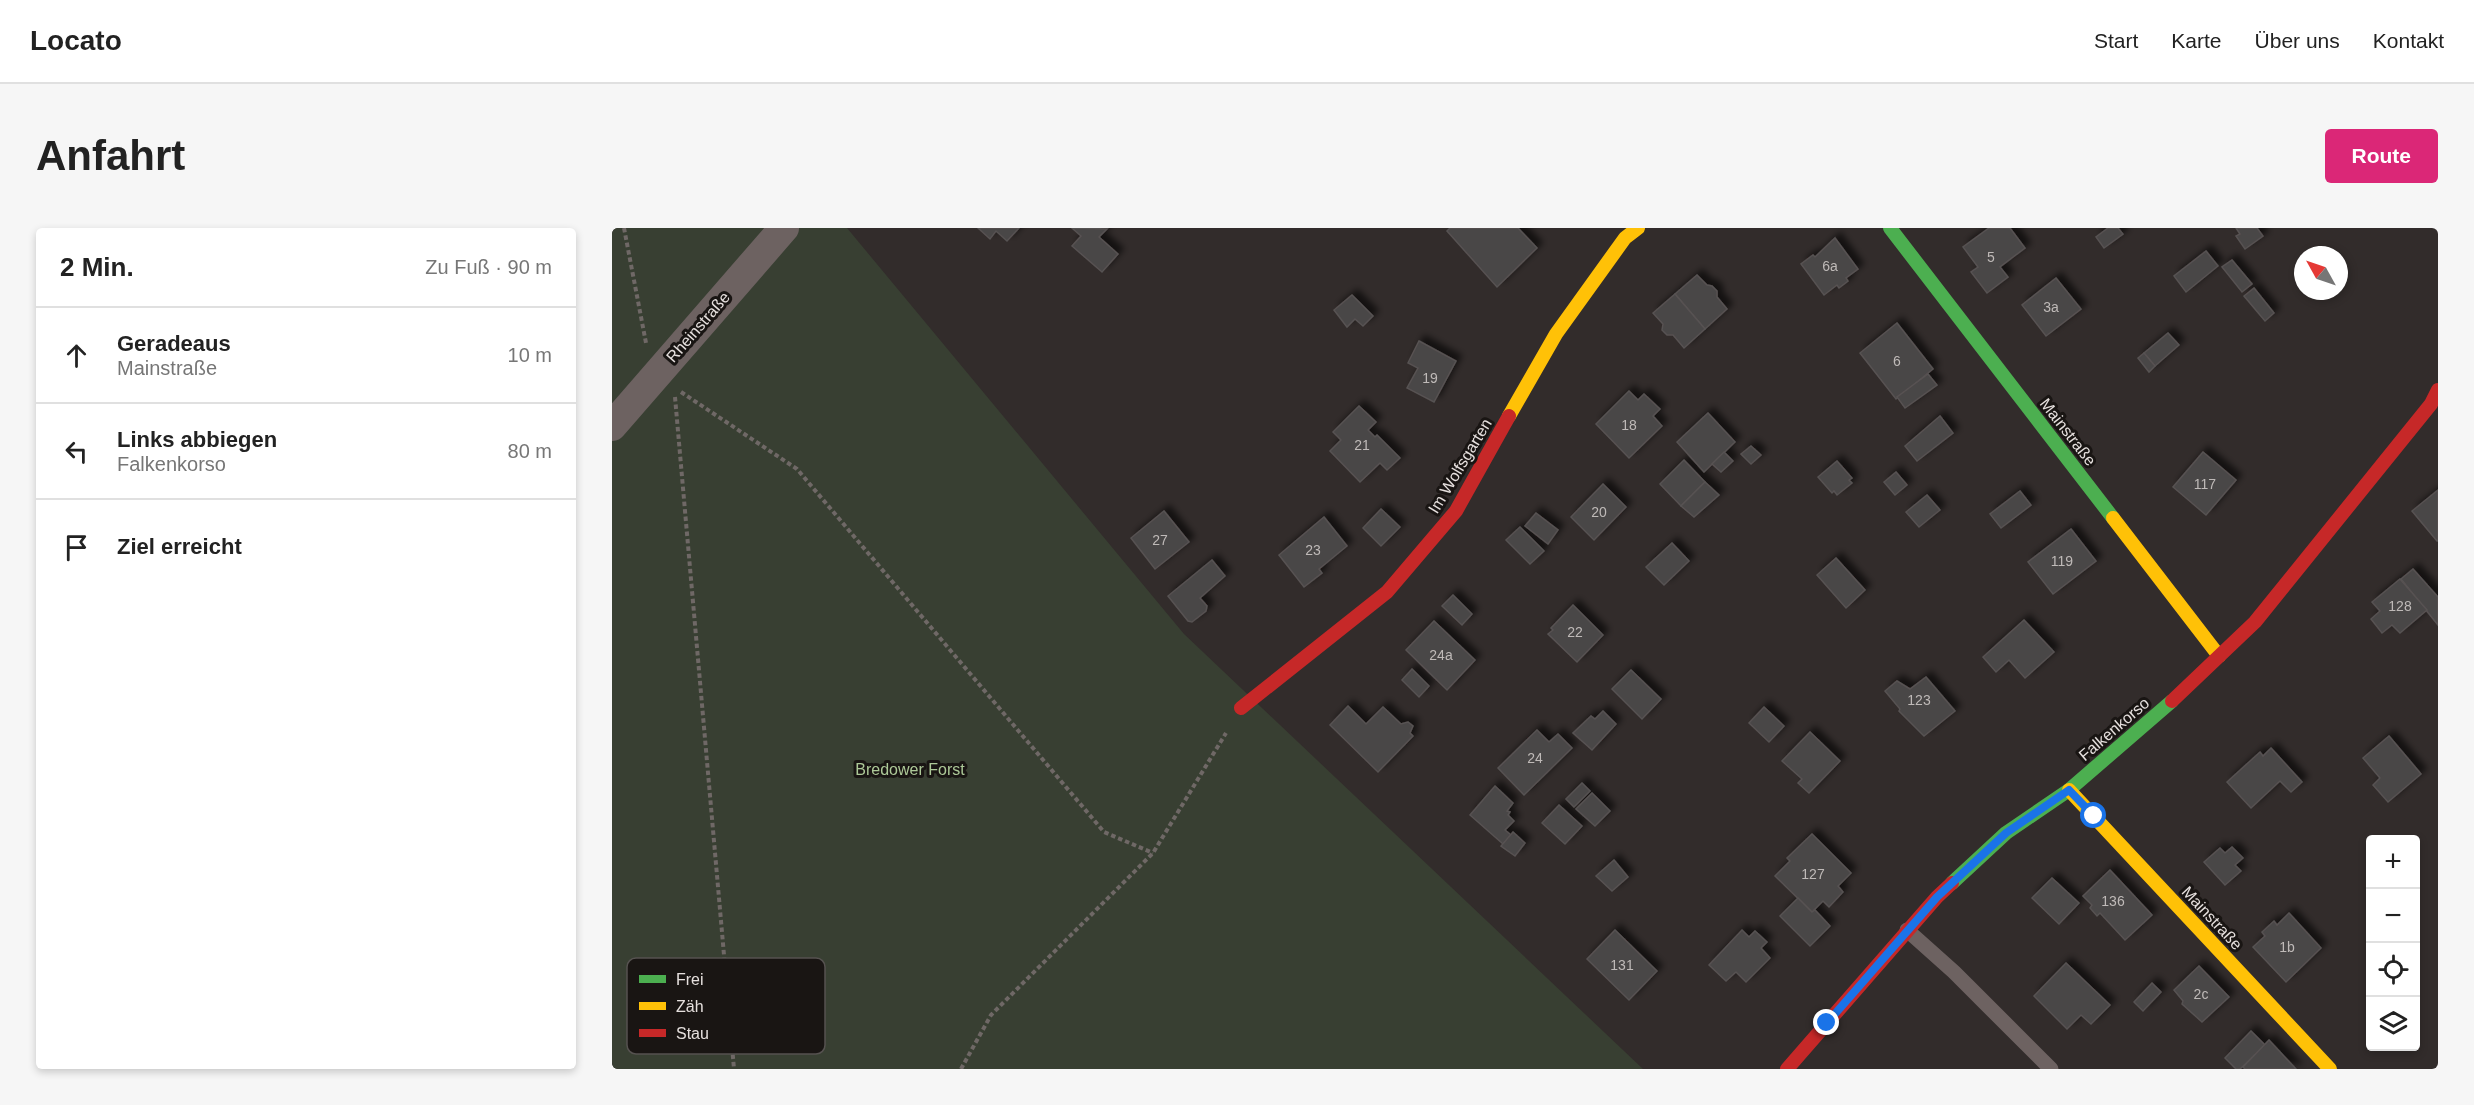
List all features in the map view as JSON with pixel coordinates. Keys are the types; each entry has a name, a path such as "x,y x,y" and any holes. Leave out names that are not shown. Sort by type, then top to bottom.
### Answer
{"street":[{"name":"Rheinstraße","path":"612,426 784,228"},
{"name":"Im Wolfsgarten","path":"1241,708 1388,592 1456,511 1556,334 1625,238 1638,228"},
{"name":"Mainstraße","path":"1890,228 2219,656"},
{"name":"Falkenkorso","path":"1787,1069 1937,897 2006,833 2069,790 2188,687 2254,622 2431,404 2438,390"},
{"name":"Mainstraße","path":"2069,790 2330,1069"}],"lane":[{"path":"1907,930 1954,972 2051,1069"}],"path":[{"path":"624,228 648,355 660,370"},
{"path":"724,958 674,387 796,469 1104,832 1153,853"},
{"path":"961,1069 991,1015 1153,853 1241,708"},
{"path":"733,1054 734,1069"}],"green space":[{"name":"Bredower Forst","path":"612,228 847,228 1184,634 1643,1069 612,1069"}],"building":[{"path":"978,228 1019,228 1007,241 996,231 990,239"},
{"path":"1072,228 1107,229 1099,237 1118,254 1102,272 1072,246 1081,236"},
{"path":"1450,228 1518,228 1537,248 1497,287 1447,231"},
{"path":"1989,228 2010,228 2025,248 2000,267 2008,277 1987,293 1971,272 1978,267 1963,247"},
{"path":"2108,228 2118,228 2123,234 2104,248 2096,237"},
{"path":"2236,228 2257,228 2263,236 2245,249 2236,236 2240,234"},
{"path":"1835,238 1858,269 1846,278 1848,281 1839,288 1837,285 1824,295 1801,264 1813,255 1815,257"},
{"path":"2206,251 2218,266 2186,292 2174,276"},
{"path":"2232,260 2252,284 2242,292 2222,267"},
{"path":"1697,275 1717,291 1717,297 1727,309 1705,329 1675,294"},
{"path":"2056,278 2081,309 2046,336 2022,305"},
{"path":"2254,288 2274,313 2265,321 2244,296"},
{"path":"1675,294 1705,329 1684,348 1673,335 1667,335 1662,330 1663,324 1653,313"},
{"path":"1352,295 1373,316 1363,326 1355,319 1347,327 1334,310"},
{"path":"1897,323 1933,369 1896,399 1860,353"},
{"path":"2168,333 2179,345 2155,366 2144,353"},
{"path":"1419,341 1456,361 1434,402 1407,388 1418,368 1408,363"},
{"path":"2144,353 2155,366 2149,372 2138,358"},
{"path":"1928,374 1937,385 1905,408 1897,397"},
{"path":"1629,391 1638,400 1644,394 1660,409 1653,416 1662,426 1629,458 1596,424"},
{"path":"1359,406 1376,422 1368,430 1375,437 1377,435 1400,458 1387,470 1380,463 1360,482 1330,451 1341,440 1333,432"},
{"path":"1708,413 1735,442 1704,472 1677,442"},
{"path":"1940,416 1953,433 1917,461 1905,446"},
{"path":"1751,446 1761,455 1751,464 1741,454"},
{"path":"1724,452 1733,461 1721,472 1712,464"},
{"path":"2203,452 2236,480 2206,515 2173,487"},
{"path":"1684,460 1705,482 1681,506 1660,484"},
{"path":"1837,461 1852,478 1849,480 1852,483 1837,495 1834,491 1832,493 1818,477"},
{"path":"1896,472 1907,485 1895,495 1884,482"},
{"path":"1705,482 1719,495 1694,517 1681,506"},
{"path":"1603,484 1626,507 1594,540 1571,517"},
{"path":"2438,490 2438,541 2437,541 2412,511"},
{"path":"2020,491 2031,505 2001,528 1990,514"},
{"path":"1927,495 1940,510 1919,527 1906,512"},
{"path":"1381,509 1400,527 1381,546 1363,528"},
{"path":"1164,511 1189,542 1155,569 1131,538"},
{"path":"1536,513 1558,530 1548,544 1525,526"},
{"path":"1324,517 1347,546 1319,569 1322,573 1304,587 1279,555"},
{"path":"1520,527 1544,551 1530,564 1506,540"},
{"path":"2071,529 2096,561 2053,594 2028,562"},
{"path":"1672,543 1689,561 1664,585 1646,567"},
{"path":"1836,558 1865,590 1846,608 1817,575"},
{"path":"1212,560 1225,576 1200,598 1207,606 1206,611 1192,622 1188,621 1168,596"},
{"path":"2413,569 2438,597 2438,625 2401,579"},
{"path":"2400,579 2427,610 2400,633 2392,625 2382,633 2371,619 2380,611 2372,602"},
{"path":"1453,595 1472,614 1462,625 1442,606"},
{"path":"1573,605 1603,635 1577,662 1548,634"},
{"path":"2024,620 2054,652 2025,678 2009,660 1996,672 1983,657"},
{"path":"1434,621 1475,660 1447,690 1406,650"},
{"path":"1412,669 1429,686 1419,697 1402,680"},
{"path":"1631,670 1661,699 1642,719 1612,689"},
{"path":"1926,677 1955,711 1924,736 1899,711 1900,709 1885,691 1897,681 1910,689"},
{"path":"1348,706 1366,724 1383,707 1401,724 1408,722 1413,726 1410,733 1413,736 1378,772 1330,725"},
{"path":"1764,707 1784,726 1769,742 1749,723"},
{"path":"1603,711 1616,724 1592,750 1573,733 1591,716 1595,719"},
{"path":"1537,730 1549,742 1558,734 1572,748 1524,795 1498,768"},
{"path":"1810,732 1840,761 1809,793 1798,783 1802,779 1782,761"},
{"path":"2389,736 2421,774 2388,802 2373,785 2380,778 2363,758"},
{"path":"2271,748 2302,782 2291,792 2280,781 2251,808 2227,782 2260,752 2263,756"},
{"path":"1582,783 1590,791 1574,807 1566,799"},
{"path":"1495,786 1513,803 1507,811 1510,812 1508,815 1514,821 1505,830 1511,835 1503,844 1470,815"},
{"path":"1592,793 1610,811 1595,826 1576,809"},
{"path":"1559,805 1582,826 1565,844 1542,823"},
{"path":"1513,832 1525,843 1515,856 1501,846"},
{"path":"1812,834 1851,873 1838,886 1843,892 1829,907 1823,901 1812,912 1775,876 1790,861 1787,858"},
{"path":"2232,847 2243,858 2235,865 2241,871 2225,885 2204,862 2220,848 2225,853"},
{"path":"1614,860 1628,877 1612,891 1596,876"},
{"path":"2110,870 2152,915 2125,940 2100,913 2097,916 2090,908 2092,905 2083,896"},
{"path":"2052,878 2079,903 2059,924 2032,898"},
{"path":"1798,898 1812,912 1815,910 1830,926 1810,946 1780,916"},
{"path":"2289,913 2321,948 2286,982 2253,947 2265,936 2262,932 2274,921 2277,925"},
{"path":"1615,930 1657,971 1629,1000 1587,959"},
{"path":"1742,930 1749,937 1755,931 1767,942 1761,948 1770,958 1746,982 1736,972 1726,981 1709,965"},
{"path":"2066,963 2110,1005 2091,1024 2081,1015 2067,1029 2034,996"},
{"path":"2199,966 2229,997 2202,1022 2182,1004 2183,1001 2174,990"},
{"path":"2152,983 2161,992 2143,1011 2134,1002"},
{"path":"2251,1031 2265,1045 2240,1069 2236,1069 2225,1058"},
{"path":"2269,1040 2296,1069 2245,1069 2243,1067"}],"traffic: fast":[{"path":"1890,228 2113,518"},
{"path":"1952,883 2006,833 2069,790 2172,701"}],"traffic: slow":[{"path":"1509,416 1556,334 1625,238 1638,228"},
{"path":"2113,518 2219,656"},
{"path":"2069,790 2330,1069"}],"traffic: jam":[{"path":"2172,701 2255,622 2431,404 2438,390"},
{"path":"1241,708 1387,592 1456,511 1509,416"},
{"path":"1787,1069 1937,897 1952,883"}],"route":[{"path":"1827,1023 1937,897 2006,833 2069,790 2094,816"}]}
